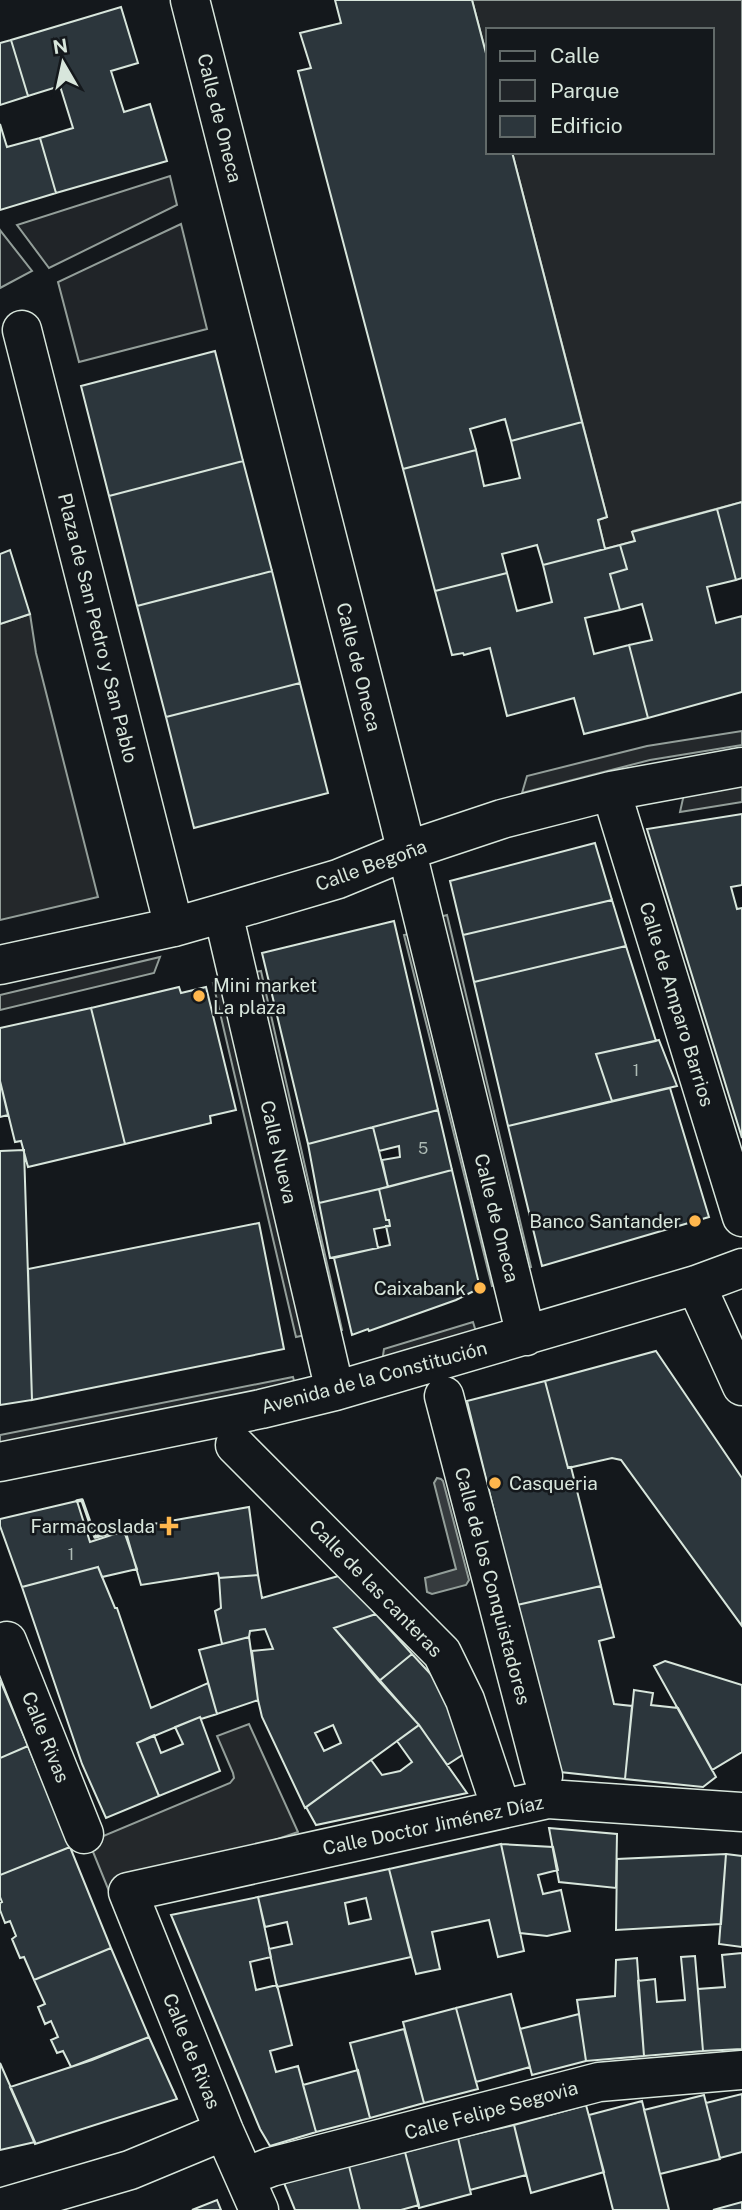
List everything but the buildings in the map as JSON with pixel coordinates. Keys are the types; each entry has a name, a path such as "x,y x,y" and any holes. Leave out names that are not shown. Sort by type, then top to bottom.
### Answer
{"street":[{"name":"Calle de Oneca","path":"190,0 526,1336"},
{"name":"Plaza de San Pedro y San Pablo","path":"23,330 174,927"},
{"name":"Calle Begoña","path":"0,965 174,927 223,913 338,879 406,851 502,819 611,791 742,767"},
{"name":"Calle de Amparo Barrios","path":"611,791 742,1217"},
{"name":"Calle Nueva","path":"223,913 335,1391"},
{"name":"Avenida de la Constitución","path":"0,1462 261,1409 335,1391 695,1285 742,1268"},
{"path":"695,1285 742,1386"},
{"name":"Calle de los Conquistadores","path":"444,1396 543,1776"},
{"name":"Calle de las canteras","path":"235,1445 442,1653 465,1700 496,1793"},
{"name":"Calle Rivas","path":"7,1641 84,1834"},
{"name":"Calle Doctor Jiménez Díaz","path":"128,1892 548,1799 742,1812"},
{"name":"Calle de Rivas","path":"128,1892 252,2194"},
{"name":"Calle Felipe Segovia","path":"252,2194 271,2167 599,2082 742,2070"},
{"path":"0,2208 130,2170 224,2131"}],"green space":[{"path":"170,176 177,205 49,268 17,225"},
{"path":"181,224 207,329 79,362 58,282"},
{"path":"0,230 32,271 0,288"}],"shaded area":[{"path":"472,0 742,0 742,502 633,531 635,541 605,549 598,520 607,517 513,154 714,154 714,28 486,28 486,53"},
{"path":"30,614 36,653 98,897 0,920 0,624"},
{"path":"742,731 742,745 650,760 522,793 527,776 647,746"},
{"path":"742,783 742,802 680,812 684,794"},
{"path":"447,915 531,1267 519,1270 436,918"},
{"path":"415,933 503,1283 492,1286 404,935"},
{"path":"160,957 154,973 0,1010 0,995"},
{"path":"261,971 342,1330 331,1333 250,973"},
{"path":"227,980 310,1334 296,1337 213,983"},
{"path":"473,1322 477,1335 382,1362 384,1349"},
{"path":"293,1377 296,1388 0,1449 0,1435"},
{"path":"437,1478 443,1481 469,1580 466,1585 432,1594 427,1592 425,1578 456,1569 434,1483"},
{"path":"249,1724 298,1832 111,1896 89,1842 230,1783 234,1778 233,1773 217,1736"}],"wall":[{"path":"77,1501 82,1500 95,1537 125,1529"}],"place":[{"name":"Mini market La plaza","path":"199,996"},
{"name":"Banco Santander","path":"695,1221"},
{"name":"Caixabank","path":"480,1288"},
{"name":"Casqueria","path":"495,1483"},
{"name":"Farmacoslada","path":"169,1526"}]}
